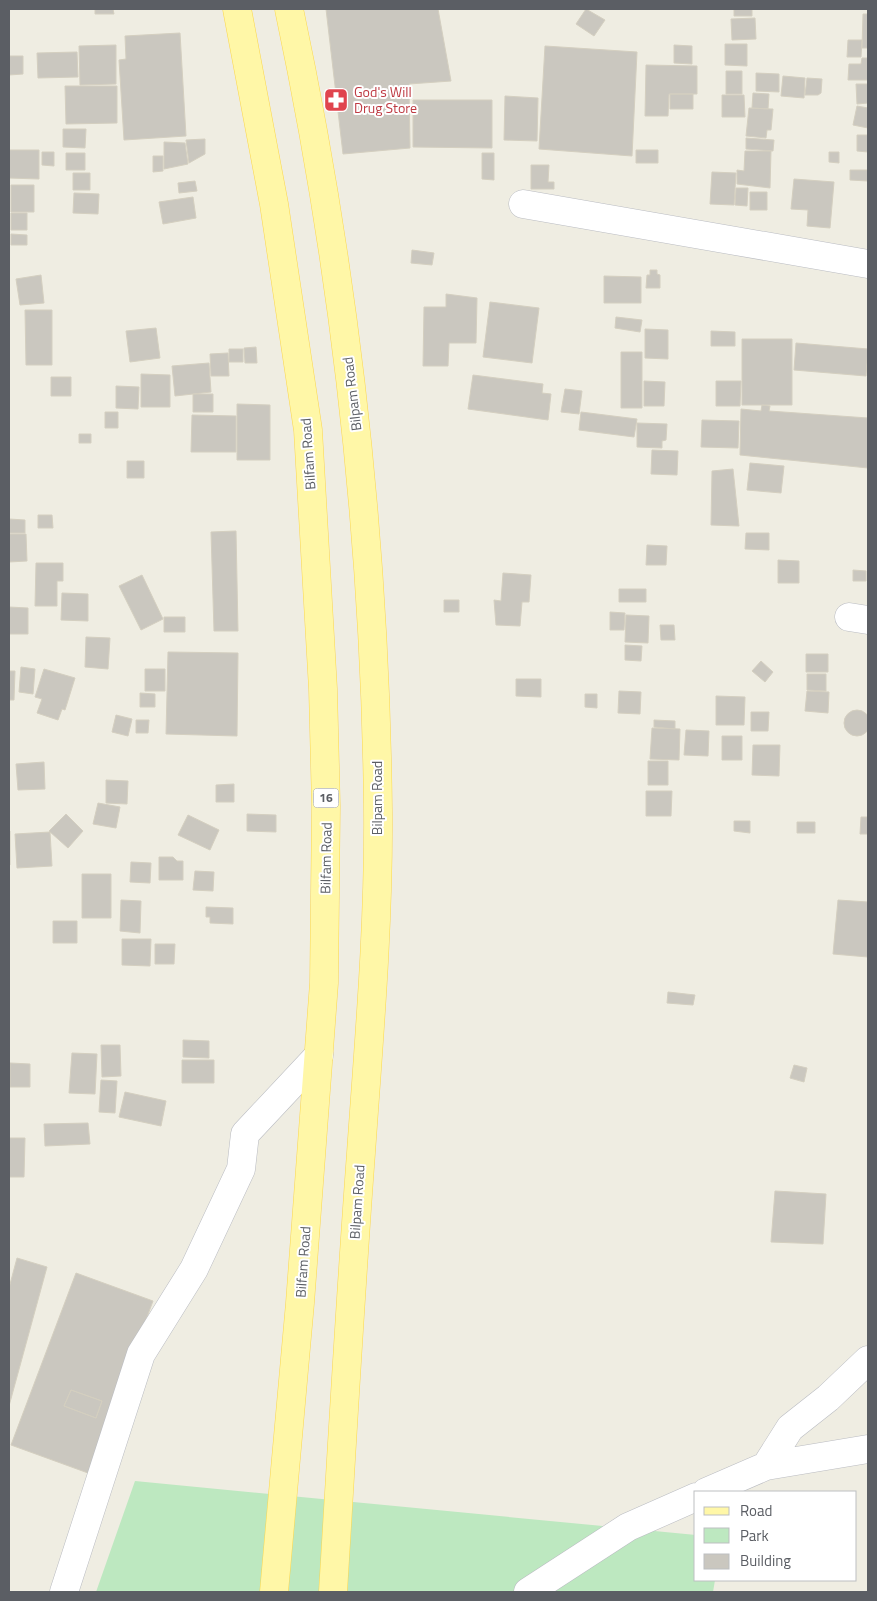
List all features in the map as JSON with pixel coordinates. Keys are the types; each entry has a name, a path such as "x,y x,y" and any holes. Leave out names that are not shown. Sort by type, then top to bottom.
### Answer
{"main road":[{"name":"Bilfam Road","path":"236,9 274,204 308,430 323,688 326,806 324,983 300,1303 274,1592"},
{"name":"Bilpam Road","path":"289,9 319,160 352,388 367,536 375,691 378,814 373,998 333,1592"}],"street":[{"path":"523,204 868,264"},
{"path":"64,1592 141,1354 194,1270 241,1169 244,1134 319,1055"},
{"path":"766,1466 790,1428 828,1398 868,1360"},
{"path":"708,1491 766,1466 868,1449"},
{"path":"528,1592 628,1527 694,1498"}],"green space":[{"path":"135,1481 694,1535 694,1581 715,1581 713,1592 96,1592"}],"building":[{"path":"95,9 113,9 114,14 95,14"},
{"path":"326,9 438,9 451,81 409,84 410,148 343,154"},
{"path":"586,9 605,20 594,36 576,24"},
{"path":"734,9 752,9 752,16 734,16"},
{"path":"863,14 868,14 868,48 862,48"},
{"path":"755,18 756,39 732,40 731,19"},
{"path":"180,33 186,136 124,140 119,60 126,59 125,36"},
{"path":"848,40 862,40 861,57 847,57"},
{"path":"725,44 747,44 747,66 725,65"},
{"path":"116,45 116,84 80,85 79,46"},
{"path":"674,45 692,46 692,64 674,63"},
{"path":"545,46 637,52 632,156 539,149"},
{"path":"77,52 78,77 38,78 37,53"},
{"path":"9,56 23,56 23,74 9,75"},
{"path":"862,58 868,58 868,80 848,80 849,64 861,64"},
{"path":"646,65 697,66 697,94 669,94 668,116 645,116"},
{"path":"726,71 742,71 742,94 726,94"},
{"path":"756,73 779,74 779,92 756,91"},
{"path":"783,76 805,78 804,98 781,96"},
{"path":"807,78 822,79 821,93 818,95 805,95"},
{"path":"856,84 868,84 868,103 857,104"},
{"path":"65,86 117,86 117,123 66,124"},
{"path":"753,93 769,94 768,109 752,108"},
{"path":"670,94 693,94 693,109 670,109"},
{"path":"722,95 744,95 745,117 722,117"},
{"path":"505,96 538,98 537,141 504,140"},
{"path":"413,100 492,100 492,148 413,147"},
{"path":"857,106 868,108 868,128 853,125"},
{"path":"749,108 773,109 771,130 767,130 766,138 746,136"},
{"path":"63,129 86,129 85,148 63,147"},
{"path":"857,135 868,135 868,152 857,151"},
{"path":"746,138 774,140 773,151 746,149"},
{"path":"205,139 205,154 189,163 186,140"},
{"path":"164,142 185,143 188,164 164,169"},
{"path":"9,150 39,150 39,179 9,178"},
{"path":"636,150 658,150 658,163 636,163"},
{"path":"745,151 771,151 770,188 737,184 737,170 744,171"},
{"path":"42,152 54,152 54,166 42,165"},
{"path":"829,152 839,152 839,163 829,162"},
{"path":"66,153 85,153 85,170 66,170"},
{"path":"482,153 494,153 494,180 482,179"},
{"path":"153,156 163,156 163,171 153,172"},
{"path":"531,165 549,165 548,182 554,182 554,189 531,189"},
{"path":"850,170 868,170 868,181 850,180"},
{"path":"712,172 736,173 734,205 710,204"},
{"path":"73,173 90,173 90,190 73,190"},
{"path":"794,179 834,182 830,228 807,226 808,210 791,209"},
{"path":"195,181 197,191 179,193 178,183"},
{"path":"11,185 34,185 34,212 11,212"},
{"path":"736,188 748,188 747,206 735,205"},
{"path":"750,192 767,192 767,210 750,210"},
{"path":"74,193 99,194 98,214 73,213"},
{"path":"193,197 196,218 163,224 159,202"},
{"path":"11,213 27,213 27,230 11,230"},
{"path":"11,234 27,235 27,245 11,245"},
{"path":"412,250 434,253 432,265 411,263"},
{"path":"650,270 657,270 657,274 660,275 660,288 646,288 647,275 650,275"},
{"path":"41,275 44,303 20,305 16,279"},
{"path":"604,276 641,277 641,303 604,303"},
{"path":"446,294 477,298 476,343 449,343 448,366 423,366 424,307 446,307"},
{"path":"490,302 539,308 532,363 483,357"},
{"path":"25,310 52,310 52,365 26,365"},
{"path":"616,317 642,320 640,332 615,328"},
{"path":"156,328 160,358 130,362 126,331"},
{"path":"645,329 668,330 668,359 645,358"},
{"path":"711,331 735,332 735,346 711,346"},
{"path":"742,339 792,339 792,405 742,405"},
{"path":"796,343 868,349 866,376 794,370"},
{"path":"256,347 257,363 245,363 244,348"},
{"path":"229,349 243,349 243,362 229,362"},
{"path":"621,352 642,352 642,408 621,408"},
{"path":"228,353 229,376 211,376 210,354"},
{"path":"209,363 211,392 175,396 172,366"},
{"path":"141,374 170,375 170,407 141,407"},
{"path":"473,375 543,384 542,393 551,394 548,420 468,409"},
{"path":"51,377 71,377 71,396 51,396"},
{"path":"644,381 665,382 664,406 644,406"},
{"path":"716,381 741,381 740,406 716,406"},
{"path":"116,386 139,387 138,409 116,408"},
{"path":"565,389 582,391 579,414 561,412"},
{"path":"193,394 213,394 213,412 193,412"},
{"path":"237,404 270,405 270,460 237,460"},
{"path":"762,405 770,406 769,411 868,418 868,468 740,455 741,409 761,411"},
{"path":"105,412 118,412 118,428 105,428"},
{"path":"581,412 637,419 634,437 579,430"},
{"path":"192,415 236,416 236,452 191,452"},
{"path":"702,420 739,421 738,448 701,447"},
{"path":"637,423 667,424 666,440 662,441 662,448 637,447"},
{"path":"79,434 91,434 91,443 79,443"},
{"path":"652,450 678,451 677,475 651,474"},
{"path":"127,461 144,461 144,478 127,478"},
{"path":"750,463 784,466 781,493 747,490"},
{"path":"733,469 739,526 711,525 712,471"},
{"path":"38,515 52,515 53,528 38,528"},
{"path":"9,519 25,520 25,533 9,533"},
{"path":"236,531 238,631 214,631 211,532"},
{"path":"746,533 769,533 769,550 745,549"},
{"path":"9,534 26,534 27,561 9,562"},
{"path":"647,545 667,546 666,565 646,565"},
{"path":"778,560 799,561 799,583 778,583"},
{"path":"36,563 63,563 63,581 57,581 57,606 35,606"},
{"path":"853,570 866,571 866,581 853,581"},
{"path":"503,573 531,575 529,602 522,602 520,626 496,625 494,600 501,601"},
{"path":"142,575 163,619 141,630 119,586"},
{"path":"619,589 646,589 646,602 619,602"},
{"path":"62,593 88,594 88,621 61,620"},
{"path":"444,600 459,600 459,612 444,612"},
{"path":"9,607 28,608 28,634 9,634"},
{"path":"610,612 625,613 624,630 610,630"},
{"path":"626,615 649,616 648,643 625,642"},
{"path":"164,617 185,617 185,632 164,632"},
{"path":"660,625 674,625 675,640 661,640"},
{"path":"86,637 110,638 108,669 85,667"},
{"path":"625,645 642,646 641,661 625,660"},
{"path":"168,652 238,653 237,736 166,734"},
{"path":"806,654 828,654 828,672 806,672"},
{"path":"761,661 773,672 765,682 752,671"},
{"path":"21,667 35,669 33,694 19,692"},
{"path":"44,669 75,678 65,710 62,709 58,720 37,713 42,699 35,697"},
{"path":"145,669 165,669 165,691 145,691"},
{"path":"9,671 15,671 14,700 9,700"},
{"path":"807,674 826,674 826,691 807,690"},
{"path":"516,679 541,679 541,697 516,696"},
{"path":"619,691 641,692 640,714 618,713"},
{"path":"807,691 829,692 828,713 805,711"},
{"path":"140,693 155,694 155,707 140,707"},
{"path":"585,694 597,694 597,708 585,707"},
{"path":"716,696 745,697 744,725 716,725"},
{"path":"857,710 866,714 870,723 866,732 857,736 848,732 844,723 848,714"},
{"path":"751,712 769,712 768,731 751,731"},
{"path":"116,715 132,719 128,736 112,732"},
{"path":"136,720 149,720 148,733 136,733"},
{"path":"654,720 675,721 675,729 654,727"},
{"path":"652,728 680,729 679,760 650,759"},
{"path":"686,730 709,731 708,756 684,755"},
{"path":"722,736 742,736 742,760 722,760"},
{"path":"753,745 780,745 779,776 752,775"},
{"path":"648,761 668,761 668,785 648,785"},
{"path":"44,762 45,789 18,790 16,764"},
{"path":"106,780 128,781 127,804 106,803"},
{"path":"234,784 234,802 216,802 216,785"},
{"path":"646,791 672,791 671,816 646,816"},
{"path":"98,803 120,807 116,828 93,824"},
{"path":"66,814 83,831 68,848 49,831"},
{"path":"247,814 276,815 276,832 247,831"},
{"path":"188,815 219,830 210,850 178,835"},
{"path":"861,817 868,817 868,834 860,834"},
{"path":"734,821 750,821 750,833 734,831"},
{"path":"797,822 815,822 815,833 797,833"},
{"path":"10,831 10,865 9,865"},
{"path":"50,832 52,866 17,868 15,834"},
{"path":"159,857 173,857 177,861 183,861 183,880 159,880"},
{"path":"131,862 151,863 150,883 130,882"},
{"path":"195,871 214,872 213,891 193,890"},
{"path":"82,874 111,874 111,918 82,918"},
{"path":"121,900 141,901 140,933 120,931"},
{"path":"838,900 868,902 868,957 833,954"},
{"path":"206,907 233,908 233,924 210,923 210,917 206,917"},
{"path":"53,921 77,921 77,943 53,943"},
{"path":"122,939 151,939 150,966 122,965"},
{"path":"155,944 175,944 174,964 155,964"},
{"path":"668,992 695,995 693,1005 667,1003"},
{"path":"183,1040 209,1041 209,1058 183,1057"},
{"path":"101,1045 120,1045 121,1076 102,1077"},
{"path":"72,1053 97,1054 95,1094 69,1093"},
{"path":"182,1060 214,1060 214,1083 182,1083"},
{"path":"10,1063 30,1064 30,1087 10,1087"},
{"path":"794,1065 807,1068 804,1082 790,1078"},
{"path":"101,1080 117,1081 115,1113 99,1112"},
{"path":"125,1092 166,1101 161,1126 119,1117"},
{"path":"88,1123 90,1144 45,1146 44,1124"},
{"path":"9,1138 25,1138 24,1177 9,1177"},
{"path":"775,1191 826,1194 823,1244 771,1242"},
{"path":"17,1258 47,1267 9,1406 9,1288"},
{"path":"76,1273 153,1301 88,1473 11,1445","holes":["71,1390 102,1401 96,1418 64,1406"]},
{"path":"71,1390 102,1401 96,1418 64,1406"}],"place":[{"name":"God's Will Drug Store","path":"336,100"}]}
